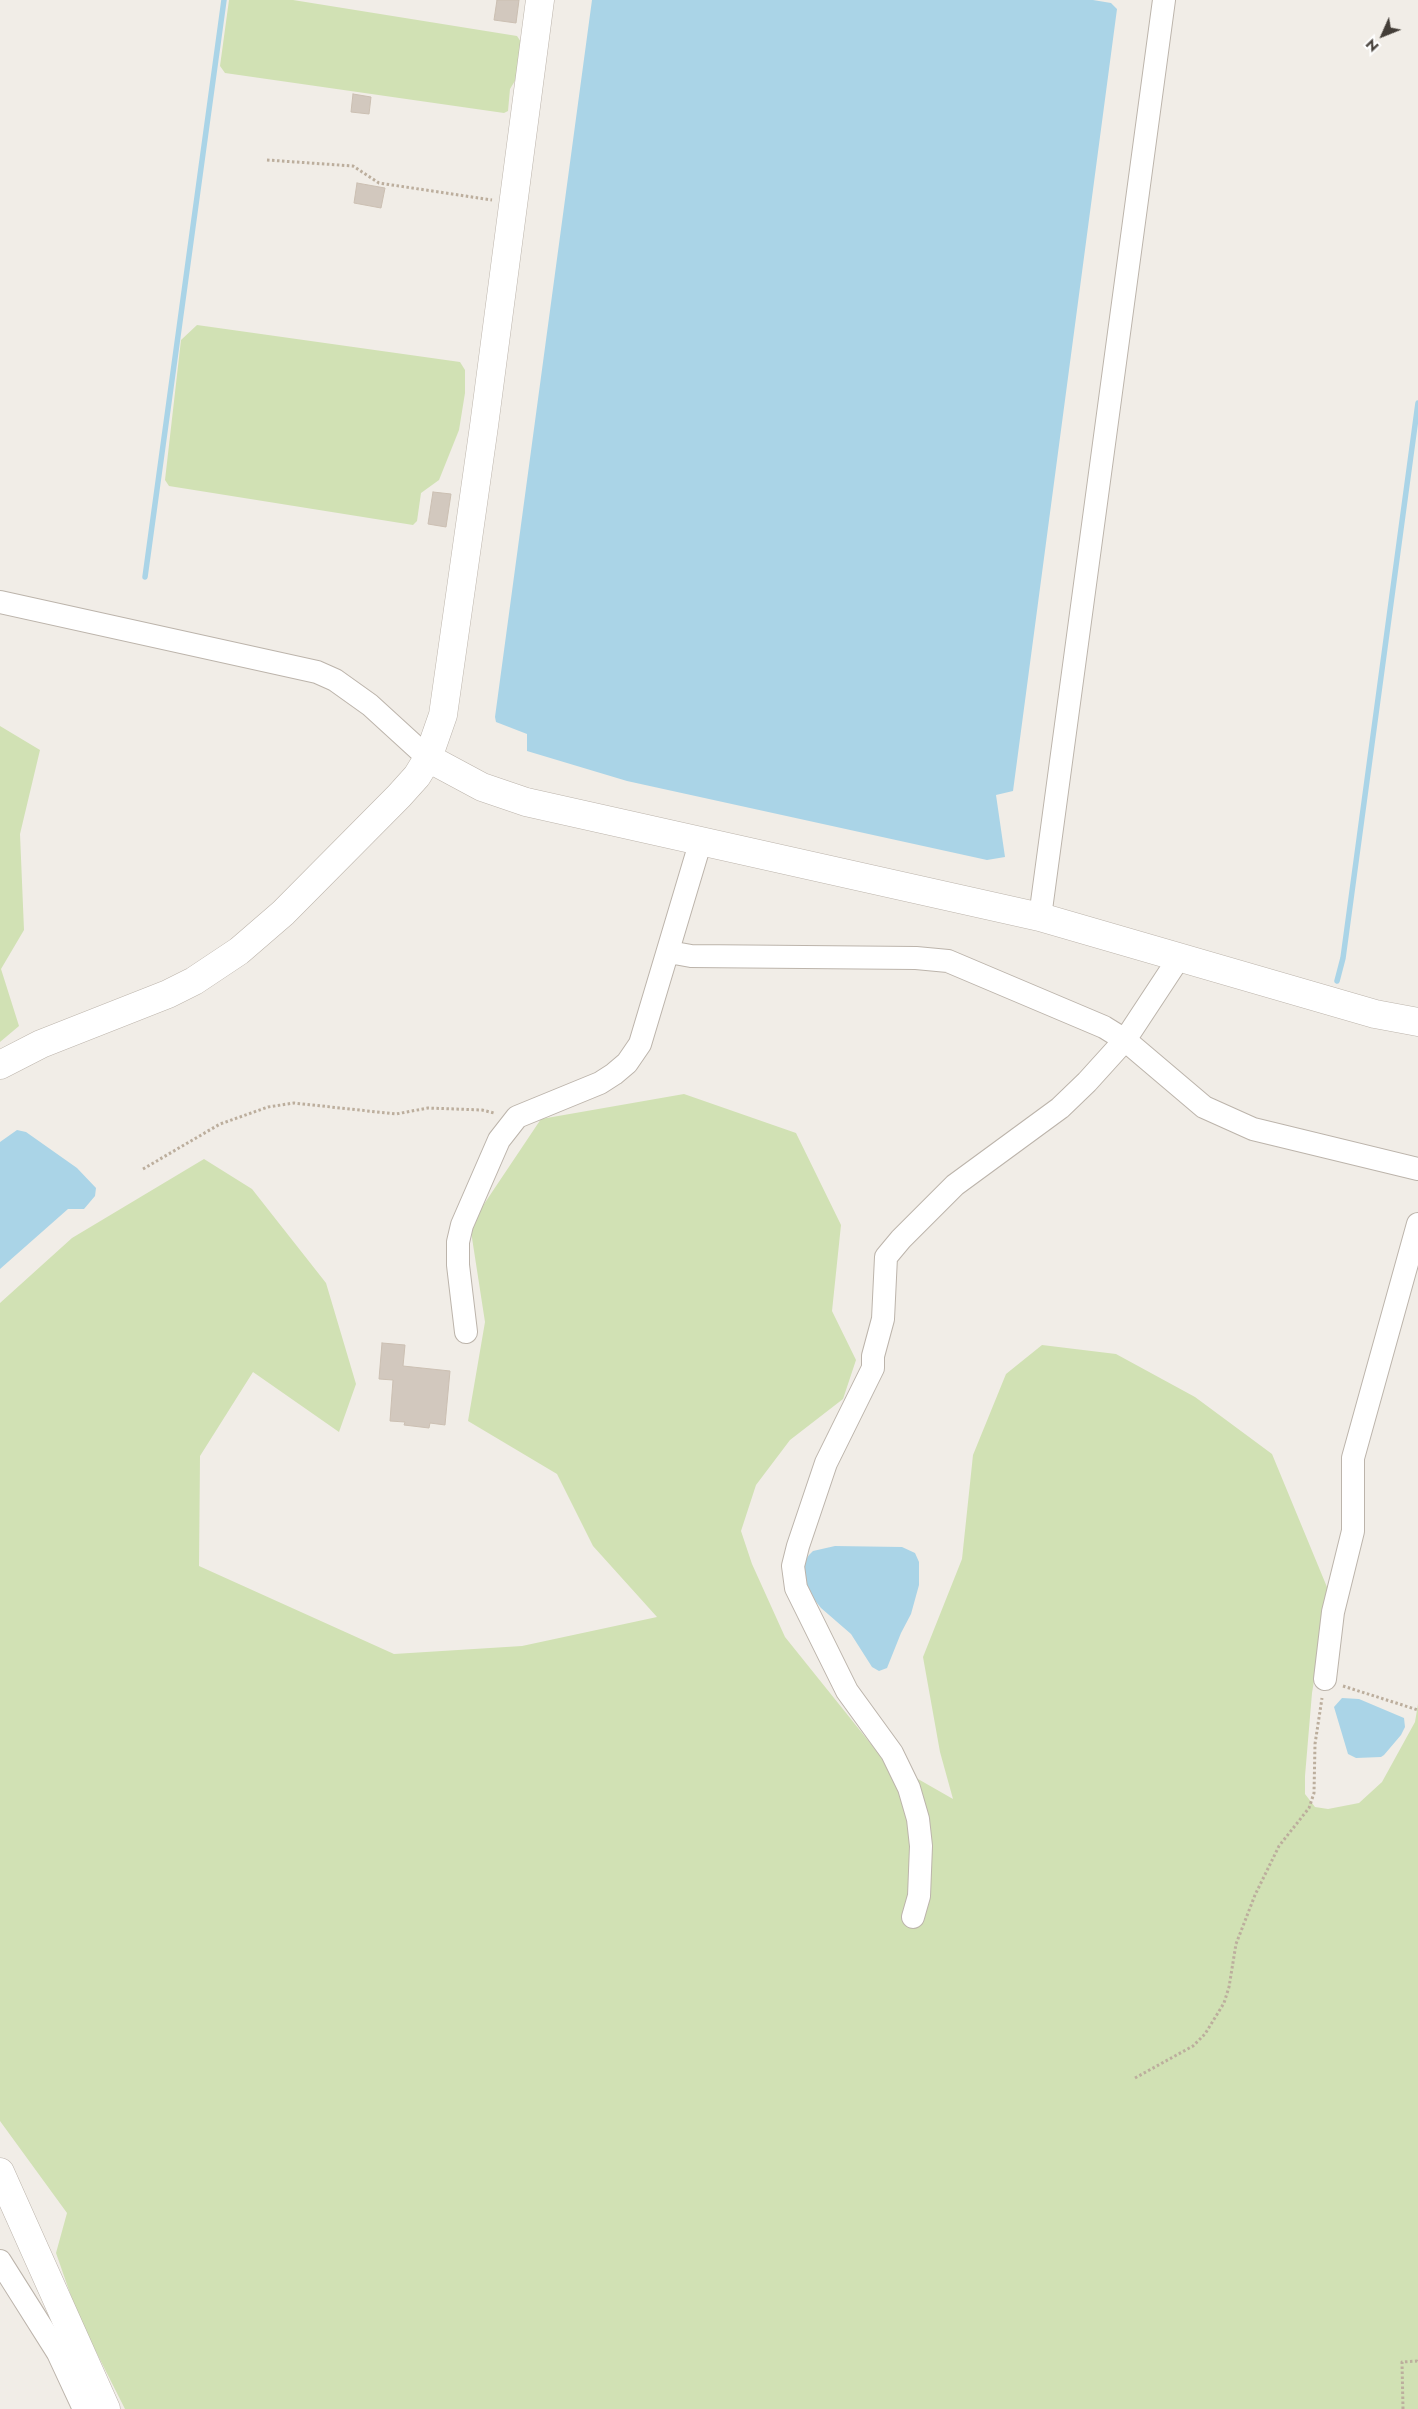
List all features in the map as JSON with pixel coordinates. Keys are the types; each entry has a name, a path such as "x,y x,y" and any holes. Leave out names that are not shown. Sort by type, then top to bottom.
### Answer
{"street":[{"path":"0,1065 41,1044 168,994 201,976 239,951 283,912 399,796 417,776 428,758 443,715 484,426 540,0"},
{"path":"1040,917 1164,0"},
{"path":"0,602 317,672 335,680 370,706 428,758 482,787 526,802 1040,917 1375,1014 1418,1022"},
{"path":"466,1332 458,1265 458,1242 462,1226 499,1140 517,1116 600,1083 627,1063 640,1044 701,840"},
{"path":"668,952 691,956 916,958 948,962 1096,1023 1126,1040 1204,1107 1253,1129 1418,1169"},
{"path":"913,1917 919,1896 921,1846 918,1819 909,1788 892,1753 847,1691 796,1588 793,1566 820,1479 873,1368 873,1356 883,1319 886,1257 901,1239 955,1185 1060,1108 1126,1040 1179,958"},
{"path":"1325,1680 1333,1612 1352,1531 1353,1458 1418,1224"},
{"path":"0,2172 98,2409"},
{"path":"0,2261 58,2353 98,2409"}],"path":[{"path":"267,160 353,166 379,184 467,197 480,197 512,205"},
{"path":"143,1169 220,1124 268,1107 294,1103 396,1114 428,1108 445,1108 482,1110 517,1116"},
{"path":"1135,2078 1193,2046 1213,2022 1224,2003 1229,1987 1236,1944 1254,1895 1279,1846 1309,1808 1314,1793 1315,1744 1325,1680 1418,1710"},
{"path":"1403,2409 1402,2362 1417,2360 1418,2362"}],"green space":[{"path":"229,0 293,0 517,36 521,42 516,79 510,89 508,111 504,113 225,73 220,66"},
{"path":"197,325 460,362 465,370 465,393 459,430 439,480 421,493 417,521 413,525 169,486 165,480 181,340"},
{"path":"0,726 40,750 20,834 24,930 1,969 19,1026 0,1042"},
{"path":"684,1094 796,1133 841,1225 832,1311 856,1360 843,1399 790,1440 756,1485 741,1531 752,1564 785,1637 883,1759 953,1799 940,1752 923,1657 962,1559 973,1455 1006,1374 1042,1345 1116,1354 1195,1397 1272,1454 1329,1592 1312,1693 1305,1776 1305,1794 1315,1807 1328,1809 1359,1803 1382,1782 1415,1722 1418,1704 1418,2409 125,2409 78,2316 56,2253 67,2213 0,2121 0,1303 72,1238 204,1159 252,1189 326,1283 356,1384 339,1432 253,1372 200,1456 199,1566 394,1654 522,1646 657,1617 593,1546 557,1474 468,1421 485,1322 470,1225 541,1119"}],"water":[{"path":"592,0 1093,0 1111,3 1117,9 1013,791 996,795 1005,857 987,860 627,781 527,751 527,734 496,722 495,717"},
{"path":"17,1130 26,1132 77,1168 96,1188 95,1196 84,1209 68,1209 0,1269 0,1142"},
{"path":"835,1546 902,1547 915,1553 919,1562 919,1585 911,1614 887,1668 879,1671 872,1667 851,1634 821,1608 805,1588 801,1566 813,1551"},
{"path":"1342,1698 1359,1699 1404,1718 1405,1727 1401,1735 1384,1755 1381,1757 1356,1758 1348,1754 1334,1707"}],"building":[{"path":"497,0 519,0 516,23 494,20"},
{"path":"353,94 371,97 369,114 351,112"},
{"path":"357,183 385,188 381,208 354,203"},
{"path":"433,492 451,494 446,527 428,524"},
{"path":"382,1343 405,1345 403,1366 450,1371 445,1425 430,1423 429,1428 404,1425 405,1422 390,1421 393,1380 379,1379"}],"waterway":[{"path":"145,577 224,0"},
{"path":"1337,981 1343,958 1418,403"}]}
